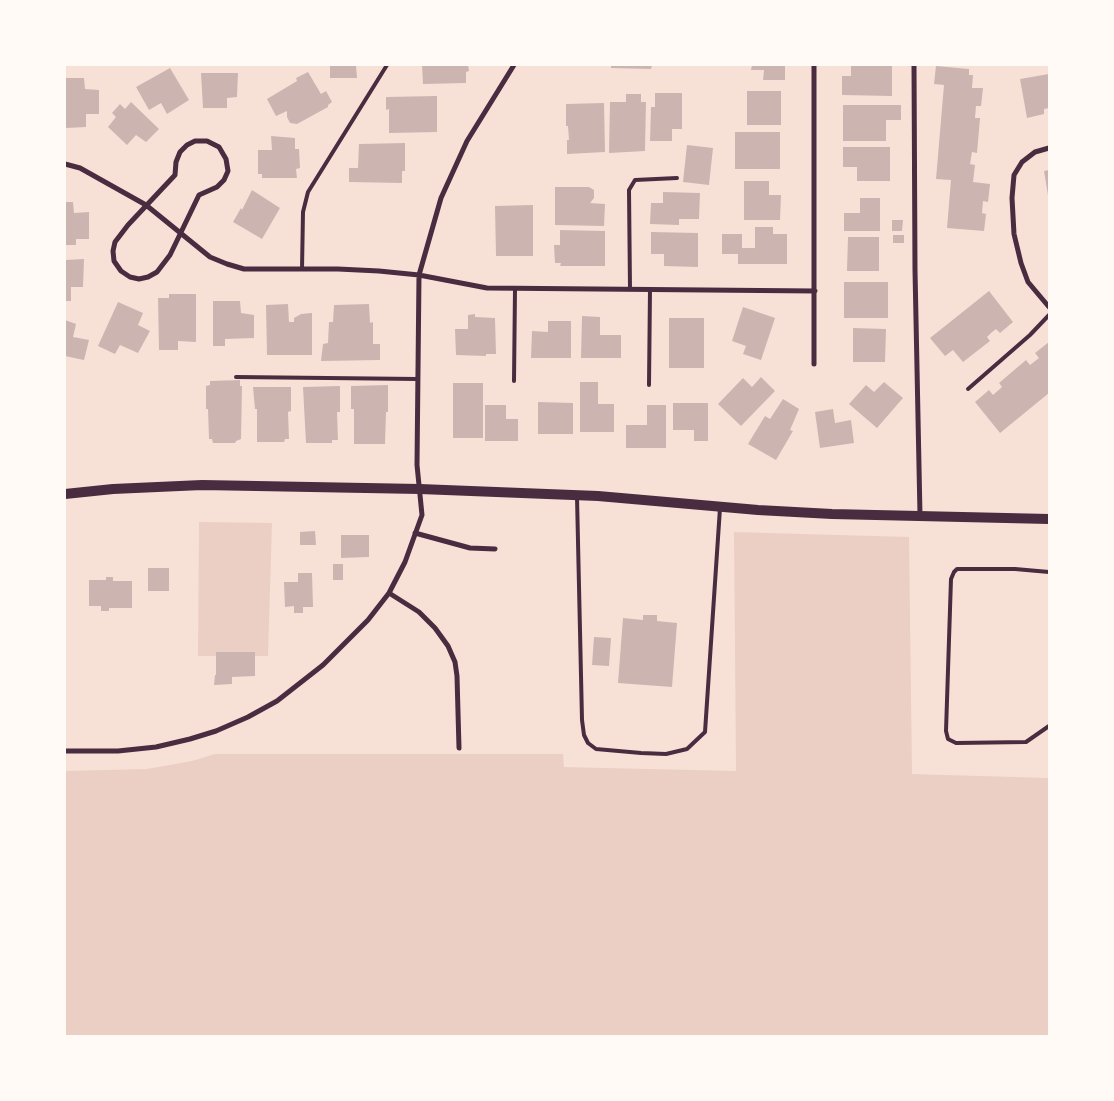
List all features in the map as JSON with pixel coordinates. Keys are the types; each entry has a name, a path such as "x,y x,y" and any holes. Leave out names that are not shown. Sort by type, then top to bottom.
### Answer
{"main road":[{"path":"65,494 113,489 202,485 420,489 576,495 832,514 1049,519"}],"street":[{"path":"65,751 118,751 156,747 216,731 248,717 277,700 346,644 389,593 405,562 422,515 417,465 419,275 441,198 467,141 514,65"},
{"path":"814,65 814,364"},
{"path":"914,65 915,270 920,516"},
{"path":"195,141 207,141 219,147 226,158 228,171 224,180 217,187 199,195 170,255 157,272 148,278 139,279 130,277 121,271 114,260 113,251 115,242 128,224 146,205 175,175 176,162 180,152 186,145 195,141"},
{"path":"1049,148 1035,152 1022,162 1014,175 1012,198 1014,234 1021,263 1028,282 1049,308"},
{"path":"65,164 80,168 146,205 210,257 244,269 370,271 419,275 488,288 815,291"},
{"path":"415,533 470,548 495,549"},
{"path":"389,593 418,612 435,628 448,646 457,676 458,748"}],"lane":[{"path":"302,269 303,212 308,192 386,65"},
{"path":"630,289 629,190 635,180 677,178"},
{"path":"514,381 515,289"},
{"path":"649,385 650,289"},
{"path":"968,389 1030,336 1049,315"},
{"path":"236,377 418,379"},
{"path":"576,495 584,735 588,743 596,748 641,753 666,754 687,749 705,732 720,507"},
{"path":"1049,572 1015,569 957,569 954,572 951,579 946,731 948,739 956,743 1020,742 1031,740 1049,726"}],"shaded area":[{"path":"199,522 272,523 268,656 198,656"},
{"path":"734,532 909,537 912,774 1049,778 1049,1036 65,1036 65,771 147,769 192,761 215,754 563,754 564,767 736,771"}],"building":[{"path":"330,65 356,65 357,78 330,78"},
{"path":"422,65 468,65 469,71 466,72 466,83 423,84"},
{"path":"611,65 652,65 651,69 611,68"},
{"path":"752,65 785,65 785,80 763,80 764,70 751,70"},
{"path":"851,65 892,65 892,96 842,95 842,76 851,76"},
{"path":"936,66 969,69 969,75 973,75 972,88 983,88 981,106 976,106 975,118 980,118 977,153 972,152 970,164 975,165 973,182 990,184 988,202 983,201 982,213 986,214 984,231 947,228 951,180 936,179 944,85 934,84"},
{"path":"170,68 189,100 167,114 161,103 149,110 136,87"},
{"path":"308,72 321,94 326,91 332,102 328,107 297,124 290,123 287,111 276,116 267,99 297,81 296,78"},
{"path":"201,73 238,73 237,97 227,98 227,108 203,108"},
{"path":"1049,74 1049,108 1044,109 1044,114 1027,118 1020,79"},
{"path":"65,78 84,78 85,89 99,90 99,114 86,114 86,127 66,128"},
{"path":"747,91 781,91 781,125 747,125"},
{"path":"655,93 682,93 682,129 672,129 672,141 650,141 651,107 655,107"},
{"path":"626,94 641,94 641,102 646,102 645,151 609,153 610,102 626,102"},
{"path":"437,96 437,132 389,133 389,109 386,110 386,97"},
{"path":"131,102 159,129 146,142 136,135 127,145 108,127 116,117 112,113 120,104 125,109"},
{"path":"604,103 605,152 567,154 567,140 569,140 568,126 566,126 566,104"},
{"path":"843,105 901,105 901,120 886,120 886,141 843,141"},
{"path":"735,132 780,132 780,169 735,169"},
{"path":"271,136 295,138 295,149 299,149 300,168 296,169 297,178 262,178 262,174 258,174 258,150 272,150"},
{"path":"405,143 405,171 402,171 402,183 349,182 349,168 358,168 359,144"},
{"path":"687,145 713,148 709,185 683,182"},
{"path":"843,147 890,147 890,181 857,181 857,167 843,167"},
{"path":"1049,170 1049,195 1048,195 1044,171"},
{"path":"744,181 769,181 769,195 781,195 780,220 744,220"},
{"path":"555,187 589,187 594,190 594,198 590,203 605,204 604,226 555,225"},
{"path":"252,190 280,208 262,239 233,222 241,208 242,210"},
{"path":"663,192 700,193 699,219 679,219 679,225 650,224 651,203 663,203"},
{"path":"860,198 880,198 880,231 844,231 844,213 860,213"},
{"path":"65,202 73,202 74,213 89,212 89,239 76,239 76,245 65,245"},
{"path":"533,205 533,256 496,256 495,206"},
{"path":"892,220 903,220 902,231 892,231"},
{"path":"755,227 773,227 773,234 787,234 787,264 738,264 738,254 722,254 722,234 742,234 742,248 755,248"},
{"path":"560,230 605,231 605,266 560,266 561,263 555,263 554,245 560,245"},
{"path":"651,232 698,233 698,267 664,266 664,254 651,254"},
{"path":"893,235 904,235 904,243 893,243"},
{"path":"848,237 879,237 879,271 847,271"},
{"path":"84,259 83,287 71,287 71,301 65,301 65,260"},
{"path":"844,282 888,282 888,318 844,318"},
{"path":"989,291 1013,322 1000,333 996,329 991,333 987,337 990,341 963,362 953,350 945,356 930,338"},
{"path":"169,294 196,294 196,342 178,341 178,350 159,350 158,298 169,298"},
{"path":"213,301 240,301 241,313 254,315 254,338 225,339 225,346 213,346"},
{"path":"118,302 143,313 138,325 150,331 138,353 120,345 115,354 98,346"},
{"path":"288,304 289,322 294,322 294,318 301,314 312,313 312,355 267,355 266,305"},
{"path":"369,304 370,323 373,322 373,344 380,344 380,360 321,361 323,344 328,343 329,322 333,322 334,305"},
{"path":"743,307 775,318 761,360 743,354 746,346 732,341"},
{"path":"475,314 475,317 495,318 496,354 486,354 486,356 456,355 455,329 468,329 468,315"},
{"path":"582,316 600,317 600,335 621,335 621,358 581,358"},
{"path":"669,318 704,318 704,368 669,368"},
{"path":"65,320 76,324 73,337 89,340 84,360 65,356"},
{"path":"548,321 571,321 571,358 531,358 532,331 548,332"},
{"path":"853,328 886,329 885,362 853,362"},
{"path":"1049,342 1049,393 1000,433 975,402 989,390 993,395 1002,387 999,383 1026,360 1030,365 1039,358 1035,353"},
{"path":"761,377 775,391 741,426 718,404 743,378 752,387"},
{"path":"240,380 240,386 242,386 241,439 235,443 213,443 212,439 209,439 206,386 210,385 210,381"},
{"path":"580,382 598,382 598,404 614,404 614,432 580,432"},
{"path":"884,382 903,398 877,428 849,404 866,385 874,392"},
{"path":"453,383 483,383 483,438 453,438"},
{"path":"388,385 385,444 354,444 354,409 351,409 351,386"},
{"path":"340,386 340,412 337,412 338,440 332,440 332,443 306,443 303,387"},
{"path":"253,387 291,387 291,411 288,412 289,439 285,439 284,442 257,442 257,409 255,409"},
{"path":"783,399 799,409 790,430 793,431 776,460 748,444 765,416 770,419"},
{"path":"538,402 573,403 573,434 538,434"},
{"path":"673,403 708,403 708,441 694,441 694,430 673,430"},
{"path":"485,405 506,405 506,419 518,419 518,441 485,441"},
{"path":"647,405 666,405 666,448 626,448 626,425 647,425"},
{"path":"833,409 835,423 851,420 854,443 820,448 815,412"},
{"path":"315,531 316,545 300,545 300,532"},
{"path":"341,535 369,535 369,557 341,558"},
{"path":"333,564 343,564 343,580 333,580"},
{"path":"148,568 169,568 169,591 148,591"},
{"path":"298,573 312,573 313,607 303,607 303,613 294,613 294,606 285,607 284,582 298,582"},
{"path":"106,577 113,577 113,581 132,581 132,608 109,608 109,611 101,611 101,606 89,606 89,580 106,580"},
{"path":"643,615 657,615 657,621 677,623 672,687 618,683 623,618 643,620"},
{"path":"594,637 611,638 609,666 592,665"},
{"path":"216,652 255,652 255,676 232,677 232,684 214,685"}]}
